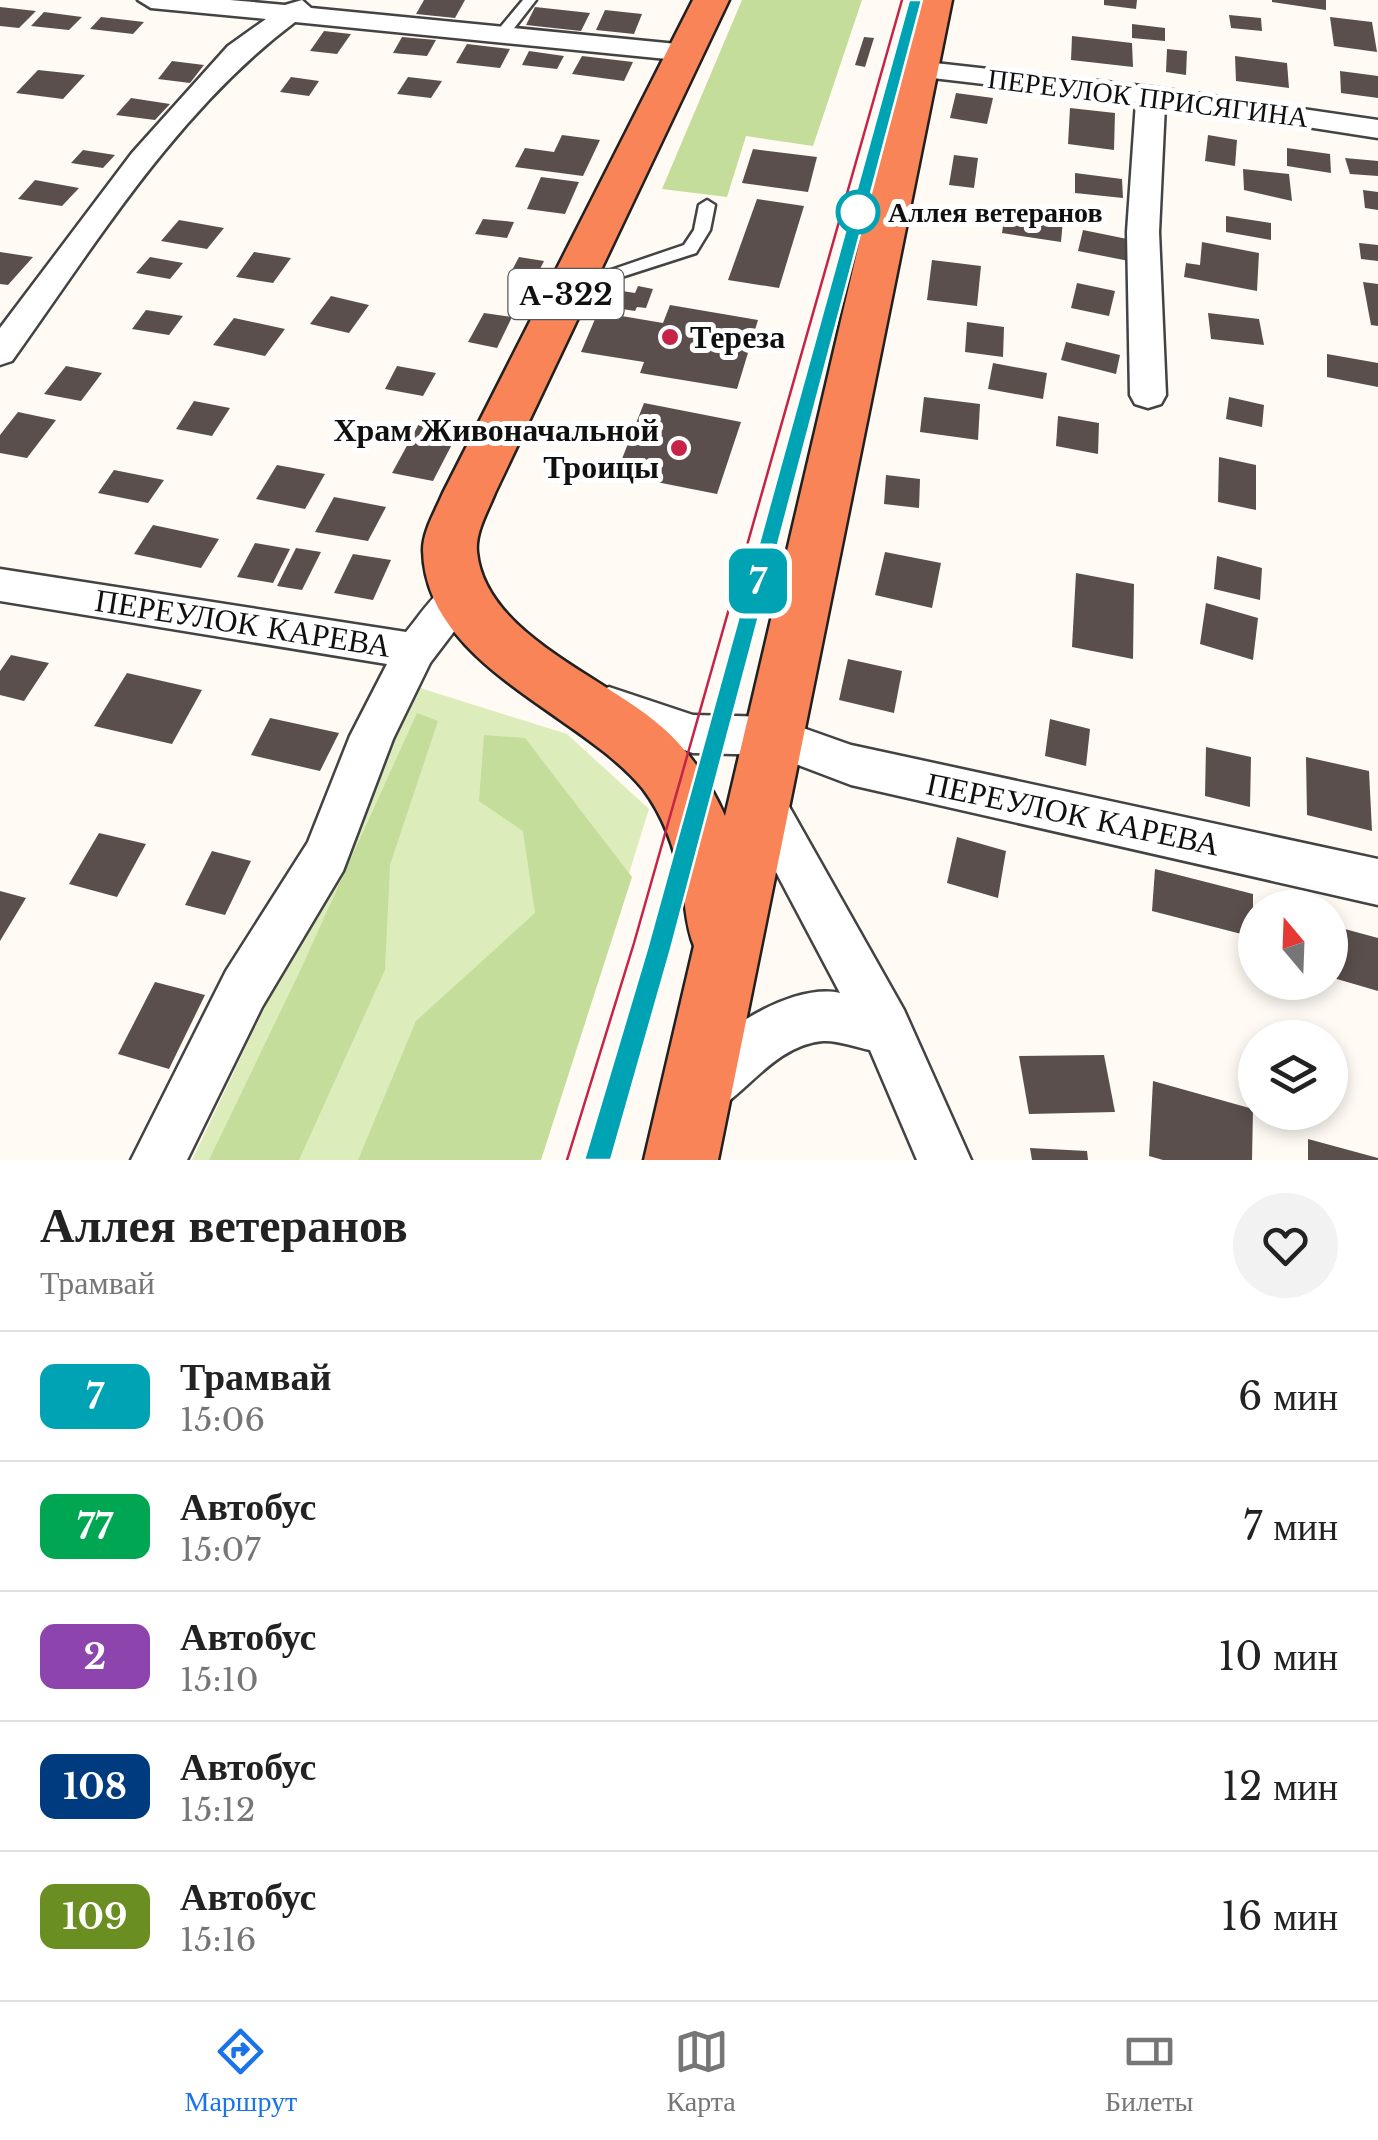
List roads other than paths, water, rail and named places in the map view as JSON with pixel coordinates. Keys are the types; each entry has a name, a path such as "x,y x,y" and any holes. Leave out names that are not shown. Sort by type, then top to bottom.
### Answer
{"highway":[{"name":"А-322","path":"712,0 469,493 450,549 461,596 503,646 635,741 663,768 677,789 694,818 718,889 724,964"},
{"name":"А-322","path":"688,1128 934,0"}],"street":[{"path":"151,0 299,7 686,53"},
{"path":"0,354 142,159 238,52 299,7"},
{"name":"ПЕРЕУЛОК ПРИСЯГИНА","path":"917,68 1152,95 1378,129"},
{"path":"1148,395 1143,232 1152,95"},
{"name":"ПЕРЕУЛОК КАРЕВА","path":"0,585 415,652 461,596"},
{"path":"158,1160 244,989 326,855 372,736 415,652"},
{"name":"ПЕРЕУЛОК КАРЕВА","path":"556,687 693,734 772,736 851,765 1378,882"},
{"path":"761,800 886,1028 944,1160"},
{"path":"688,1128 772,1030 824,1015 886,1028"}],"lane":[{"path":"502,32 530,0"},
{"path":"577,272 609,276 690,249 702,230 707,205"}],"tram line":[{"path":"567,1160 634,943 902,0"},
{"name":"7","path":"597,1160 659,949 915,0"},
{"path":"597,1160 659,949 885,114"}],"place":[{"name":"Аллея ветеранов","path":"858,212"},
{"name":"Тереза","path":"670,337"},
{"name":"Храм Живоначальной Троицы","path":"679,448"}]}
